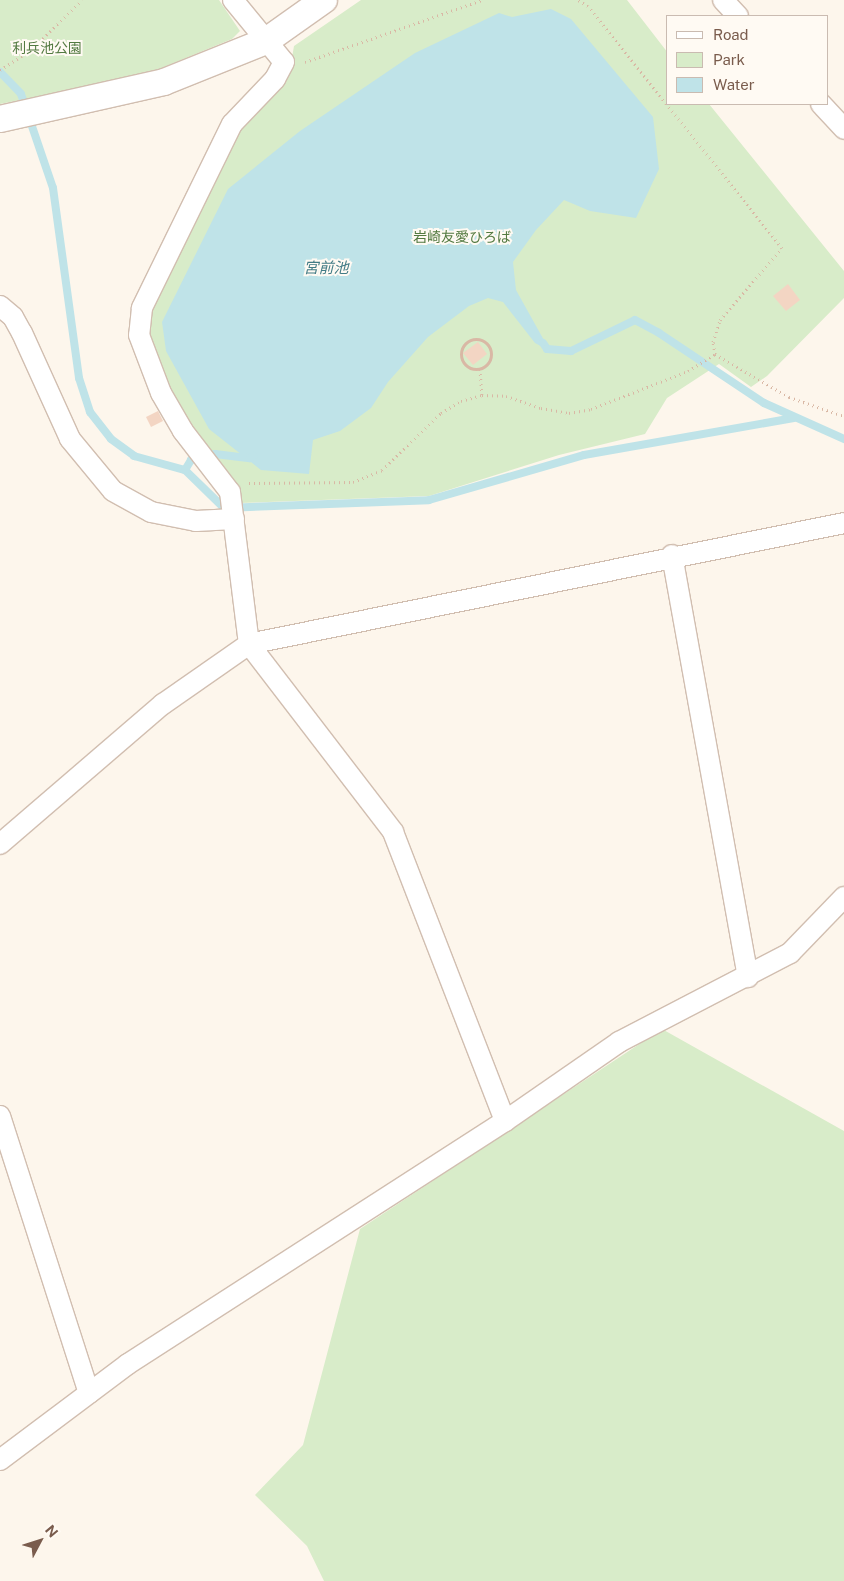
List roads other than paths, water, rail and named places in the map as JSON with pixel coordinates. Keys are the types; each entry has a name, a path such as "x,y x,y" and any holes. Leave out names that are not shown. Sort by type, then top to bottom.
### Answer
{"street":[{"path":"233,0 284,62 276,79 232,124 142,308 139,335 161,393 183,431 230,492 249,644 393,832 505,1121"},
{"path":"6,117 164,82 266,42 324,0"},
{"path":"723,0 737,15"},
{"path":"821,105 844,129"},
{"path":"0,306 13,317 22,333 70,439 113,491 151,512 196,521 234,519"},
{"path":"0,844 163,704 249,644 672,555 844,523"},
{"path":"672,555 748,977"},
{"path":"0,1460 128,1364 505,1121 620,1042 748,977 790,953 844,897"},
{"path":"0,1116 89,1393"}],"water":[{"name":"宮前池","path":"551,9 571,19 653,117 659,169 636,218 590,211 564,200 536,230 513,262 516,290 550,351 535,343 503,302 488,298 469,306 428,337 388,382 371,408 340,431 313,440 309,474 261,470 209,429 166,351 162,322 228,189 300,131 415,53 499,13 512,17"}],"waterway":[{"path":"0,72 21,94 53,188 79,378 90,412 111,439 134,456 185,470 224,508 429,500 584,455 794,418"},
{"path":"543,343 547,349 571,351 635,320 659,333 764,403 844,439"},
{"path":"185,470 191,460 215,454 250,458 253,456"}],"park label":[{"name":"利兵池公園","path":"47,48"},
{"name":"岩崎友愛ひろば","path":"462,237"}]}
